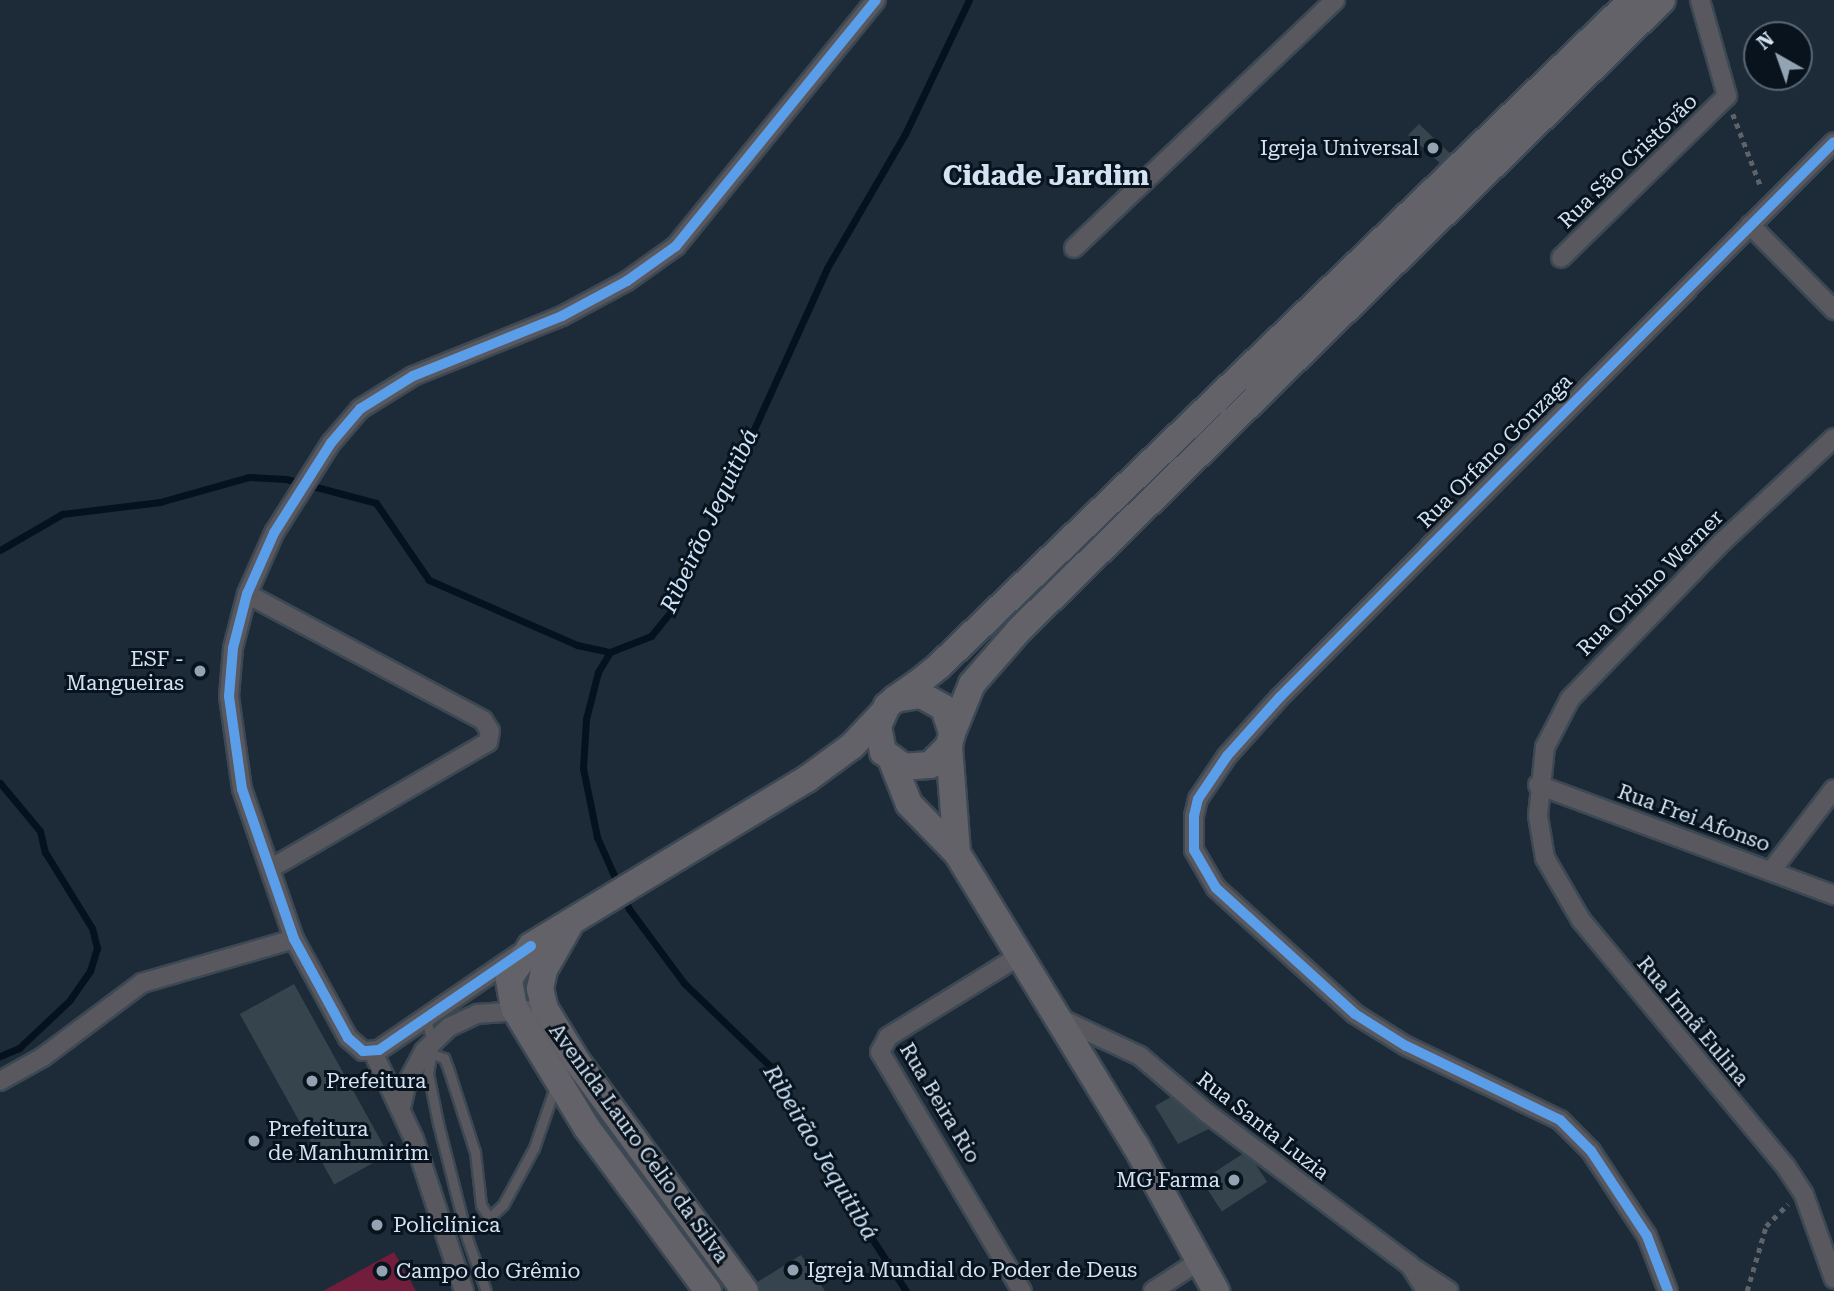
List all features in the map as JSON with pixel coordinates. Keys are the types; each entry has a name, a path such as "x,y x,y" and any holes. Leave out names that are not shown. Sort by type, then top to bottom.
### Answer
{"street":[{"path":"530,946 426,1020 373,1052 363,1051 348,1038 294,939 242,789 229,696 233,648 247,594 288,511 331,443 360,409 401,382 476,347 562,316 627,281 676,246 876,0"},
{"path":"1074,248 1335,0"},
{"path":"582,914 807,779 852,746 888,707 949,656 1632,0"},
{"path":"807,779 839,766 890,759 904,767 930,765 950,740 972,684 1018,630 1662,0"},
{"path":"1700,0 1727,96"},
{"name":"Rua São Cristóvão","path":"1561,258 1727,96"},
{"name":"Rua Orfano Gonzaga","path":"1668,1291 1647,1236 1612,1177 1560,1119 1381,1032 1216,888 1194,850 1198,799 1227,756 1280,697 1834,142"},
{"path":"1750,225 1834,310"},
{"name":"Rua Orbino Werner","path":"1538,785 1545,747 1570,698 1713,552 1834,438"},
{"path":"247,594 483,720 491,731 488,742 270,869"},
{"path":"957,853 950,740 944,708 934,699 908,695 888,707 878,740 890,759 898,783 921,820 957,853 1136,1146 1216,1291"},
{"name":"Rua Frei Afonso","path":"1538,785 1834,895"},
{"name":"Rua Irmã Eulina","path":"1538,785 1545,858 1581,920 1801,1191 1834,1279"},
{"path":"1772,871 1815,808 1834,789"},
{"name":"Avenida Lauro Celio da Silva","path":"582,914 530,946 509,979 508,996 613,1163 708,1291"},
{"name":"Avenida Lauro Celio da Silva","path":"582,914 544,970 540,989 545,1009 638,1144 745,1291"},
{"path":"0,1081 43,1057 142,983 294,939"},
{"name":"Rua Beira Rio","path":"1019,956 888,1037 880,1052 1023,1291"},
{"path":"401,1108 407,1083 432,1047 477,1014 514,1008 545,1009"},
{"name":"Rua Santa Luzia","path":"1057,1017 1140,1055 1218,1122 1410,1265 1426,1291"},
{"path":"373,1052 401,1108 464,1291"},
{"path":"613,1163 638,1144"},
{"path":"686,1262 710,1242"},
{"path":"1153,1291 1199,1261"},
{"path":"1410,1265 1449,1291"}],"lane":[{"path":"426,1020 432,1047 427,1070 438,1124 467,1238 486,1291"},
{"path":"432,1047 444,1058 449,1068 475,1152 481,1205 489,1218 503,1205 534,1148 558,1078"}],"path":[{"path":"1727,96 1769,206"},
{"path":"1747,1291 1766,1226 1801,1191"}],"shaded area":[{"name":"Campo do Grêmio","path":"394,1252 416,1291 323,1291"}],"building":[{"name":"Igreja Universal","path":"1419,124 1458,161 1449,171 1408,135"},
{"name":"Prefeitura","path":"294,984 389,1155 334,1185 240,1014"},
{"path":"1176,1094 1217,1125 1178,1144 1155,1106"},
{"name":"MG Farma","path":"1247,1151 1267,1182 1222,1211 1202,1180"},
{"name":"Igreja Mundial do Poder de Deus","path":"801,1255 825,1291 755,1291 751,1286"}],"waterway":[{"name":"Ribeirão Jequitibá","path":"906,1291 819,1157 774,1070 684,983 629,909 597,837 583,768 586,719 598,672 610,652 651,636 672,610 827,268 905,134 969,0"},
{"path":"0,550 62,514 160,502 249,477 286,479 376,503 429,580 577,645 610,652"},
{"path":"0,783 40,831 45,852 92,928 97,948 90,971 70,1000 19,1048 0,1056"}],"cycle path":[{"path":"531,946 379,1050 363,1051 348,1038 294,939 242,789 229,696 233,648 247,594 274,533 331,443 360,409 413,376 562,316 627,281 676,246 876,0"},
{"path":"1668,1291 1647,1236 1591,1151 1560,1120 1406,1046 1355,1014 1216,888 1194,850 1194,816 1198,799 1227,756 1280,697 1834,142"}],"place":[{"name":"Igreja Universal","path":"1433,148"},
{"name":"ESF - Mangueiras","path":"200,671"},
{"name":"Prefeitura","path":"312,1081"},
{"name":"Prefeitura de Manhumirim","path":"254,1141"},
{"name":"MG Farma","path":"1234,1180"},
{"name":"Policlínica","path":"377,1225"},
{"name":"Igreja Mundial do Poder de Deus","path":"793,1270"},
{"name":"Campo do Grêmio","path":"382,1271"}],"district":[{"name":"Cidade Jardim","path":"1046,176"}]}
